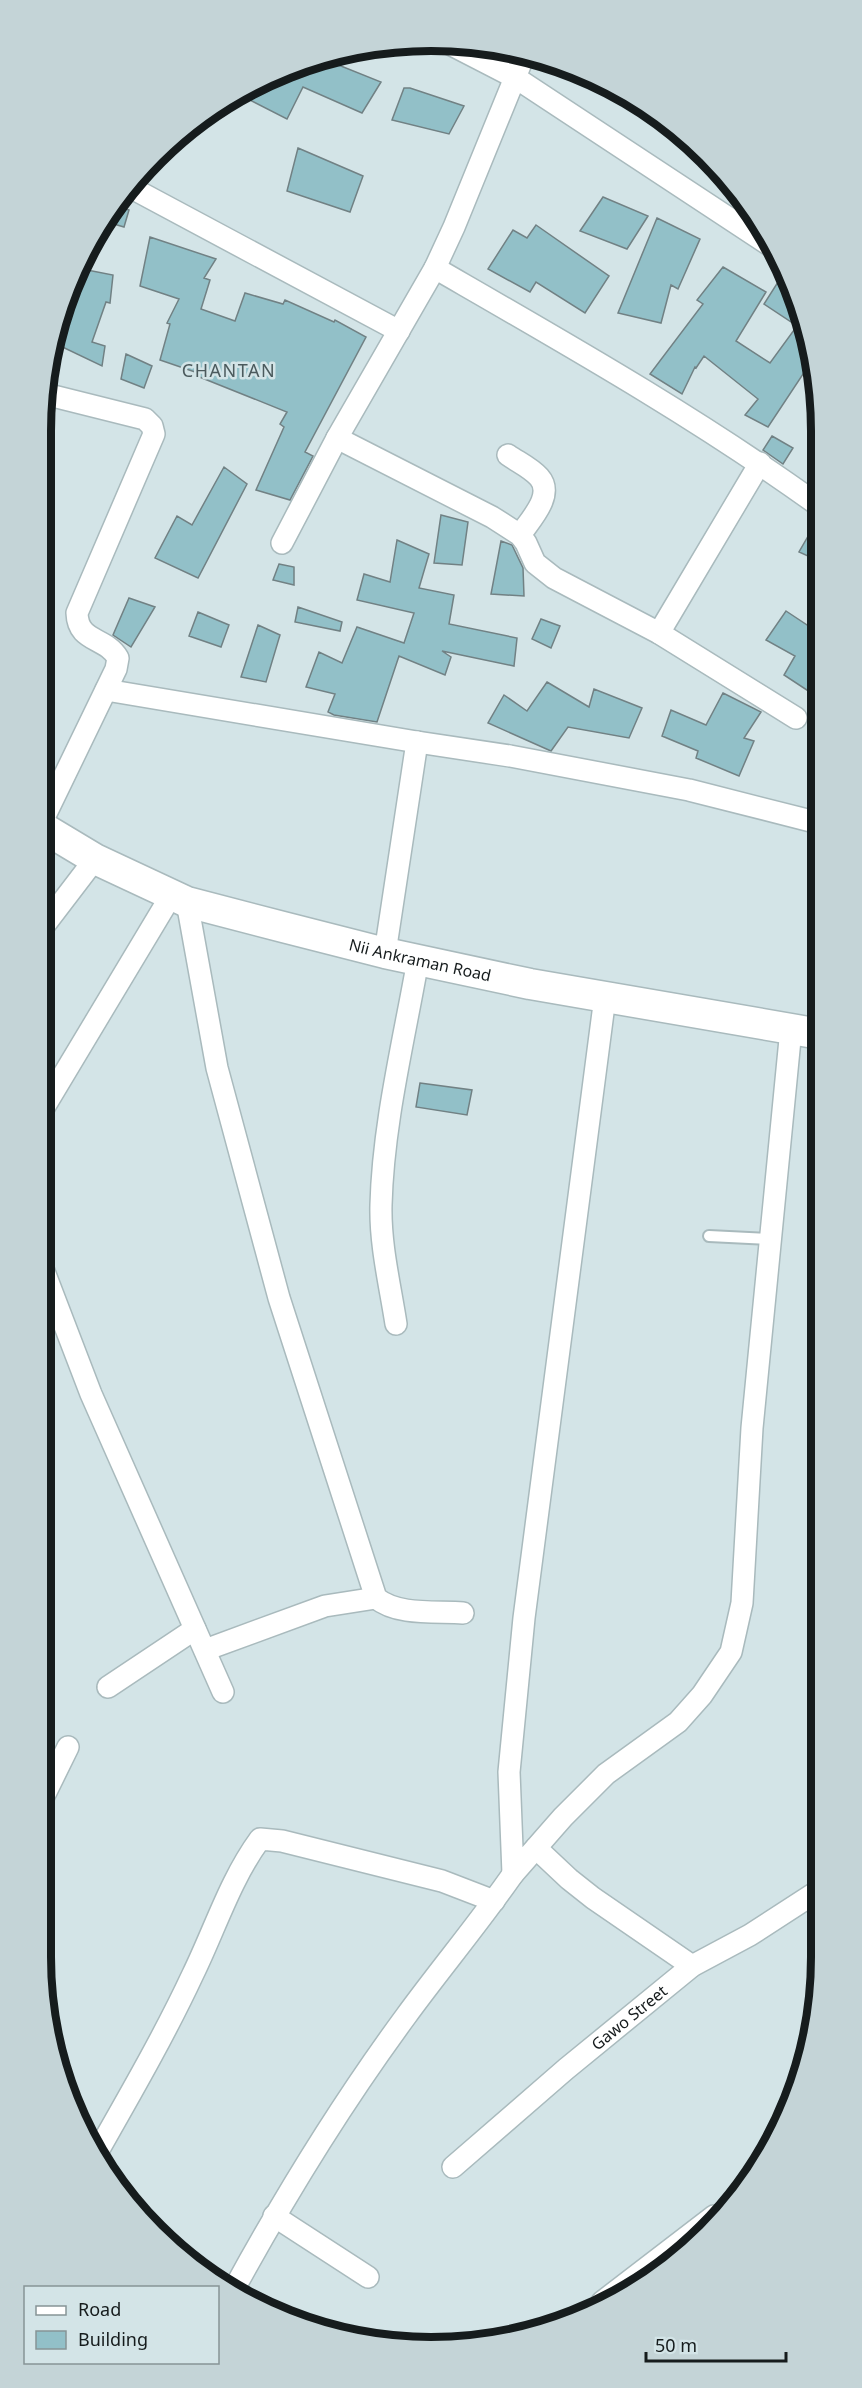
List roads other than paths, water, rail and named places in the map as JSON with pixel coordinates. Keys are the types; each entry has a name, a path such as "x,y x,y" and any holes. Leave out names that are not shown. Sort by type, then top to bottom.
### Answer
{"street":[{"path":"467,53 516,78 758,237"},
{"path":"282,543 337,438 435,268 522,62"},
{"path":"137,191 399,331"},
{"path":"435,268 614,371 760,463 811,500"},
{"path":"51,803 116,669 118,658 113,650 83,633 77,624 77,614 154,434 152,426 145,419 53,396"},
{"path":"337,438 492,517 519,535 526,543 535,563 542,570 659,633 796,718"},
{"path":"508,455 539,477 544,486 543,501 519,535"},
{"path":"659,633 760,463"},
{"path":"106,690 510,756 689,790 811,821"},
{"path":"384,953 417,742"},
{"name":"Nii Ankraman Road","path":"51,833 95,859 179,898 384,953 530,984 811,1033"},
{"path":"51,917 95,859"},
{"path":"51,1097 179,898"},
{"path":"179,898 217,1068 279,1298 376,1598 384,1604 402,1609 463,1613"},
{"path":"396,1324 382,1232 382,1195 390,1122 418,960"},
{"path":"513,1874 509,1772 524,1618 605,997"},
{"path":"237,2284 306,2162 359,2082 513,1874 563,1817 606,1774 678,1722 702,1695 731,1652 742,1603 752,1428 790,1029"},
{"path":"51,1290 91,1394 223,1692"},
{"path":"205,1650 325,1606 376,1598"},
{"path":"108,1687 195,1629"},
{"path":"51,1782 68,1747"},
{"path":"101,2145 193,1975 249,1853 260,1839 282,1841 442,1881 494,1901"},
{"path":"536,1848 568,1879 692,1966"},
{"name":"Gawo Street","path":"453,2167 566,2069 692,1966 750,1935 811,1895"},
{"path":"274,2216 368,2277"}],"lane":[{"path":"710,1236 770,1239"}],"district":[{"name":"CHANTAN","path":"229,370"}]}
